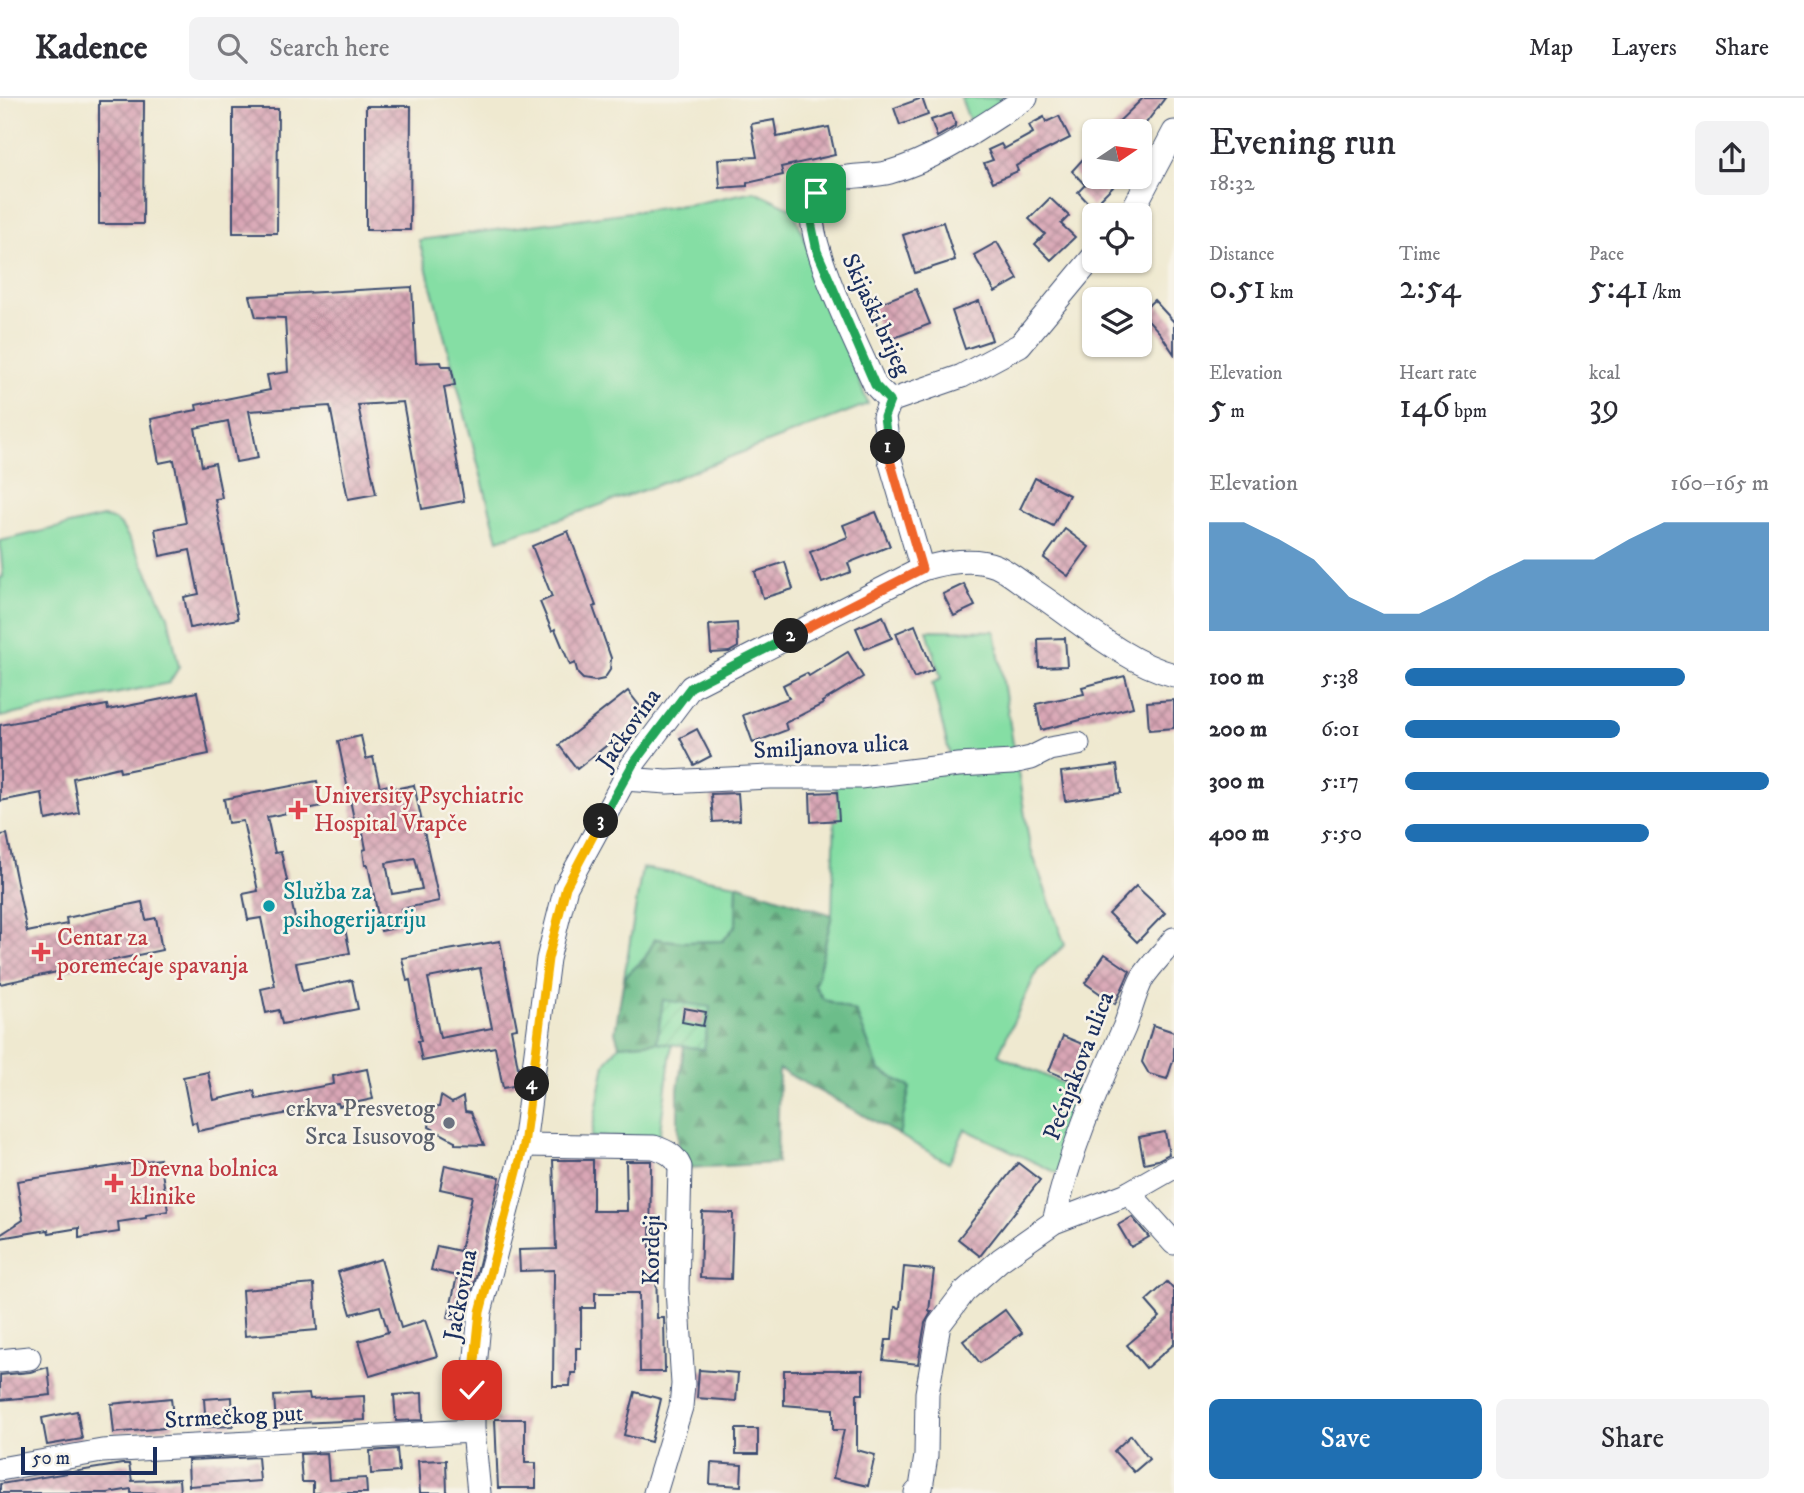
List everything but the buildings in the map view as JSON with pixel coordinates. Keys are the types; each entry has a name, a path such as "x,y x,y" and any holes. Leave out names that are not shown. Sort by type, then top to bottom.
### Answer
{"street":[{"name":"Skijaški brijeg","path":"890,401 875,385 817,251 811,222 811,205 816,193 826,183 888,173 931,156 1026,98"},
{"path":"1136,203 1174,132"},
{"path":"922,569 890,460 884,417 890,401 962,376 1020,345 1082,270"},
{"name":"Jačkovina","path":"479,1493 472,1390 480,1312 524,1145 548,959 566,887 624,779 649,741 691,687 922,569 945,562 995,565 1126,655 1152,670 1174,676"},
{"name":"Smiljanova ulica","path":"624,779 667,782 769,777 860,777 958,765 1013,762 1031,758 1049,749 1078,744"},
{"name":"Pećnjakova ulica","path":"1054,1222 1060,1190 1072,1153 1126,1024 1136,992 1144,976 1174,939"},
{"name":"Kordeji","path":"524,1145 654,1147 668,1152 680,1167 677,1289 683,1384 681,1407 655,1493"},
{"path":"925,1491 927,1393 939,1325 964,1292 1000,1260 1054,1222 1129,1193 1174,1167"},
{"path":"1129,1193 1174,1243"},
{"path":"0,1362 29,1358"},
{"name":"Strmečkog put","path":"0,1469 102,1451 473,1431"}],"green space":[{"path":"961,98 1011,98 971,125"},
{"path":"754,191 793,209 868,404 647,489 498,540 419,240 698,203"},
{"path":"103,517 114,520 122,527 140,557 168,616 179,667 169,683 0,717 0,578 3,577 0,541"},
{"path":"927,630 995,631 1015,756 951,760 932,683 941,679"},
{"path":"1017,766 1030,847 1065,945 1038,969 998,1055 1091,1096 1061,1175 965,1129 949,1163 899,1135 910,1087 879,1070 856,1012 823,999 815,986 832,915 836,781"},
{"path":"642,868 737,884 736,926 723,941 683,942 656,939 645,958 624,978"},
{"path":"737,884 832,915 815,986 823,999 856,1012 879,1070 910,1087 899,1135 779,1069 777,1163 688,1168 678,1147 678,1090 684,1046 704,1049 663,1000 657,1042 619,1045 615,1032 624,978 645,958 655,939 683,942 723,941 736,925"},
{"path":"663,1000 710,1007 704,1049 657,1042"},
{"path":"657,1042 672,1044 659,1138 591,1137 605,1064 619,1045"}],"place":[{"name":"University Psychiatric Hospital Vrapče","path":"298,810"},
{"name":"Služba za psihogerijatriju","path":"269,906"},
{"name":"Centar za poremećaje spavanja","path":"41,952"},
{"name":"crkva Presvetog Srca Isusovog","path":"449,1123"},
{"name":"Dnevna bolnica klinike","path":"114,1183"}],"route":[{"path":"472,1390 480,1312 524,1145 548,959 566,887 624,779 673,708 691,687 922,569 890,460 884,417 890,401 875,385 817,251 811,222 811,205 816,193"}]}
